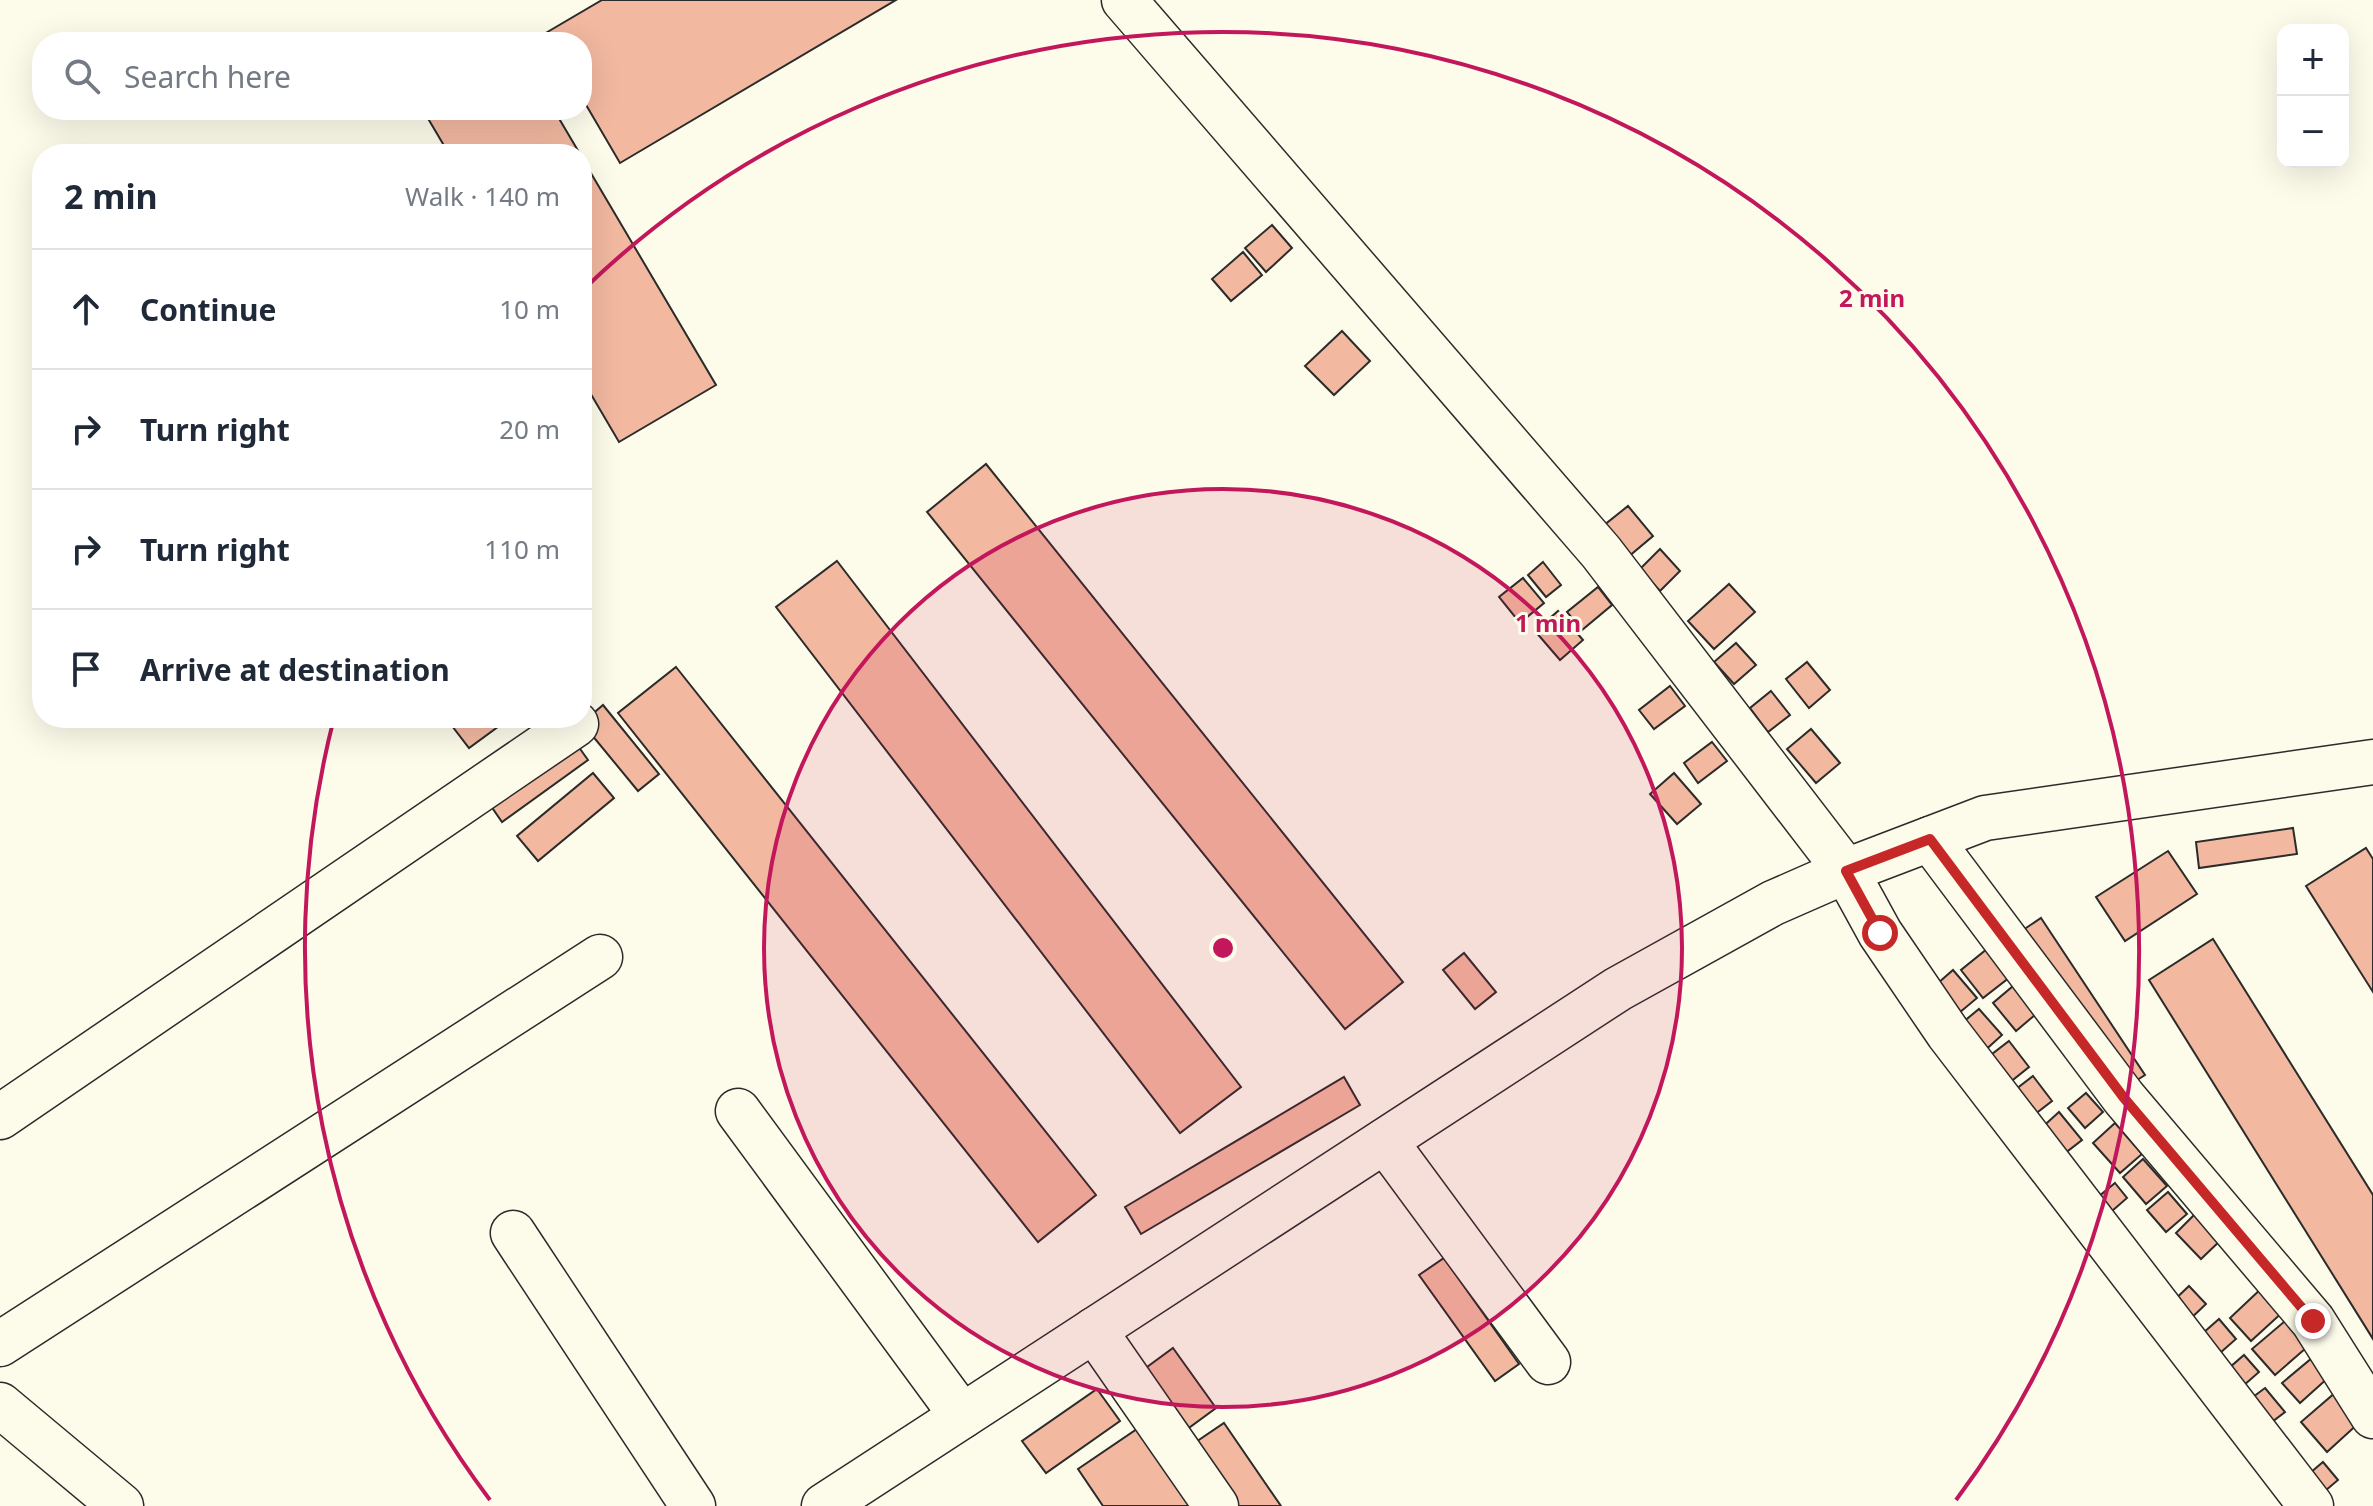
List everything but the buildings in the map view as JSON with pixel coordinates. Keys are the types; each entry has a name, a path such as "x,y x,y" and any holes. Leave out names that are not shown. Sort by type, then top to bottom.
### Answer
{"street":[{"path":"1124,0 1551,490 1846,871 1880,933 1948,1033 2311,1506"},
{"path":"0,1117 570,728"},
{"path":"824,1506 1618,989 1773,903 1846,871 1985,818 2373,762"},
{"path":"1930,839 2124,1098 2313,1321 2373,1416"},
{"path":"0,1344 600,957"},
{"path":"738,1111 962,1416"},
{"path":"1385,1141 1548,1362"},
{"path":"513,1233 693,1506"},
{"path":"1094,1330 1216,1506"},
{"path":"0,1405 121,1506"}],"route":[{"path":"1880,933 1846,871 1930,839 2124,1098 2313,1321"}]}
